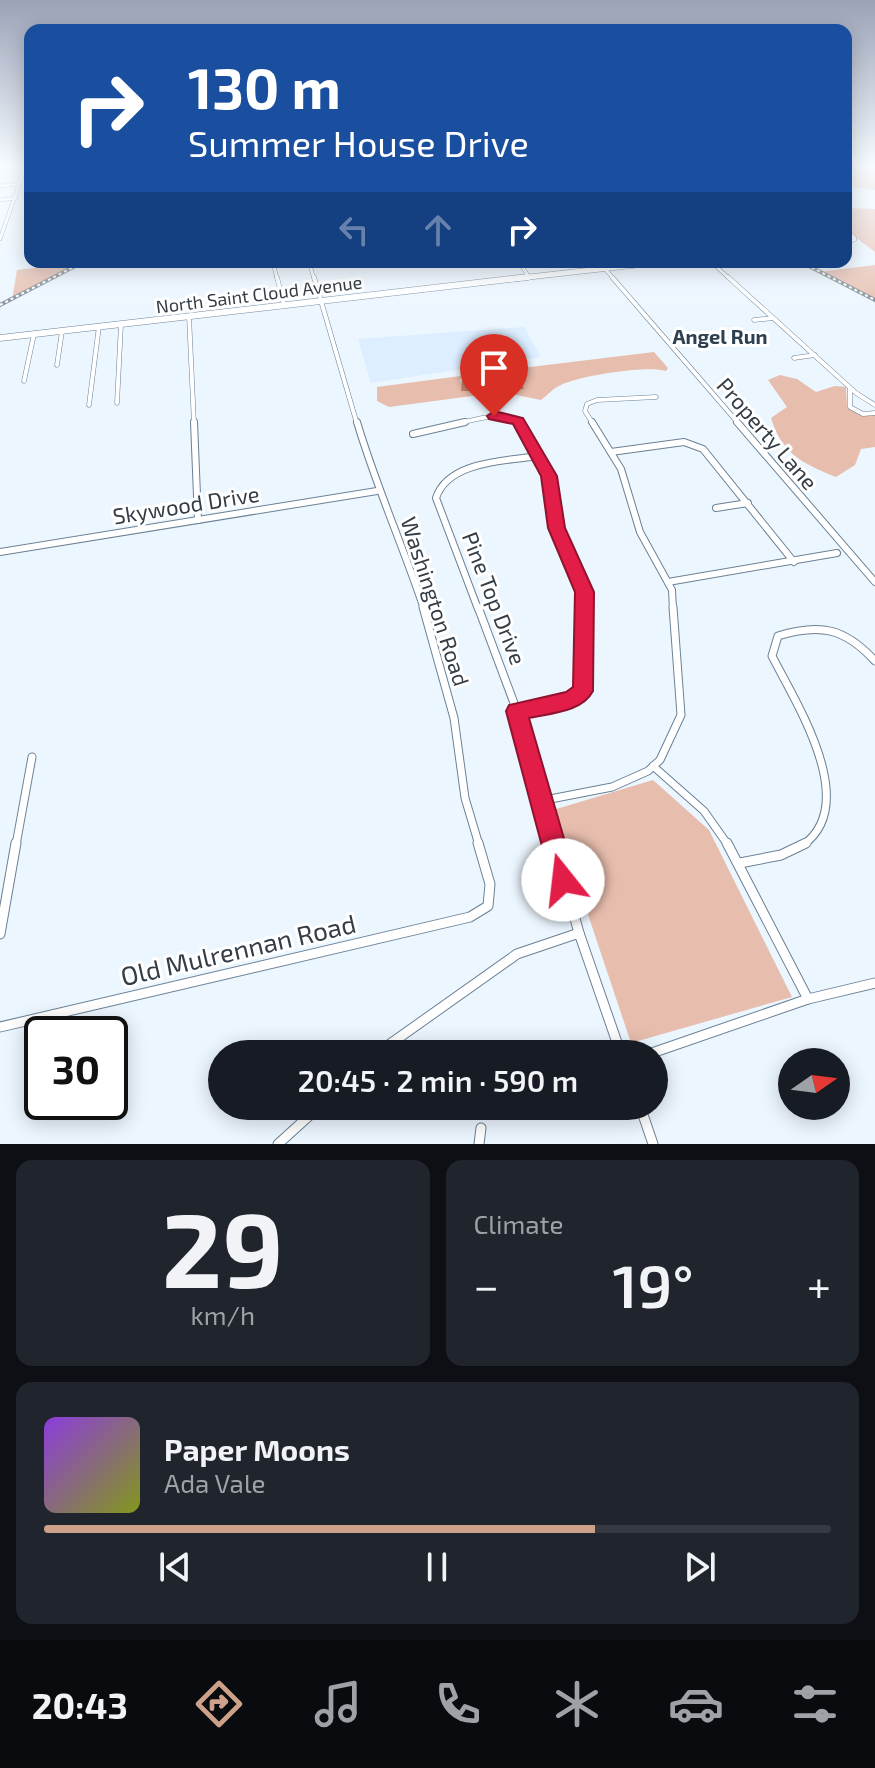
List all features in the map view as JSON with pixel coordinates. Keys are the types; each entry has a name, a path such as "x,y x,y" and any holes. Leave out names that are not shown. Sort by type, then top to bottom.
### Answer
{"street":[{"path":"0,239 9,218"},
{"path":"0,224 8,223"},
{"path":"275,268 284,305"},
{"name":"Washington Road","path":"311,268 377,491 400,536 452,707 465,798 490,884 490,900 484,909"},
{"path":"523,268 529,277"},
{"name":"North Saint Cloud Avenue","path":"0,338 613,268"},
{"path":"718,268 850,388 875,405"},
{"name":"Property Lane","path":"605,269 875,582"},
{"path":"189,316 198,520"},
{"path":"754,320 773,318"},
{"path":"117,403 121,324"},
{"path":"89,405 99,326"},
{"path":"57,365 62,331"},
{"path":"24,381 34,334"},
{"path":"794,358 815,355"},
{"path":"850,388 850,407 863,414 875,413"},
{"path":"540,801 612,787 653,766 660,760 681,715 680,670 668,582 640,532 624,476 585,411 587,404 597,400 656,397"},
{"path":"413,434 428,428 503,416 522,425 554,488 556,528 585,592 586,677 583,691 572,700 517,711"},
{"path":"610,452 692,443 712,458 794,562"},
{"name":"Pine Top Drive","path":"538,456 471,469 446,480 435,494 517,711 579,933 616,1040"},
{"name":"Skywood Drive","path":"0,552 377,491"},
{"path":"716,508 748,503"},
{"path":"668,582 837,553"},
{"path":"740,863 796,851 824,825 830,801 824,768 772,656 772,646 778,636 801,628 822,626 854,638 875,661"},
{"path":"0,934 32,757"},
{"path":"653,766 704,811 740,863 808,999"},
{"name":"Old Mulrennan Road","path":"0,1027 470,917 484,909"},
{"path":"396,1040 517,954 579,933"},
{"path":"668,1047 808,999 875,983"},
{"path":"278,1144 305,1120"},
{"path":"645,1120 653,1144"},
{"path":"479,1144 481,1128"}],"shaded area":[{"path":"852,218 875,218 875,252 852,235"},
{"path":"875,265 875,301 818,272"},
{"path":"35,268 71,268 12,300 17,270"},
{"path":"524,327 541,357 371,383 358,339"},
{"path":"654,352 668,368 666,371 629,370 582,378 558,386 541,400 502,392 389,407 377,401 377,387 468,375 460,380 463,387 479,385 495,389 518,378 522,368"},
{"path":"522,368 518,378 524,389 489,390 479,385 471,391 461,391 462,377"},
{"path":"780,375 797,379 816,392 835,386 846,387 847,407 862,415 875,415 875,447 861,449 855,465 836,477 795,456 781,440 771,418 787,407 768,380"},
{"path":"653,780 709,830 792,997 642,1040 630,1040 553,810"}],"railway":[{"path":"0,305 71,268"},
{"path":"813,268 875,300"}],"district":[{"name":"Angel Run","path":"720,336"}],"route":[{"path":"494,416 511,417 522,425 549,476 554,488 556,528 585,592 586,677 583,691 572,700 517,711 563,880"}]}
